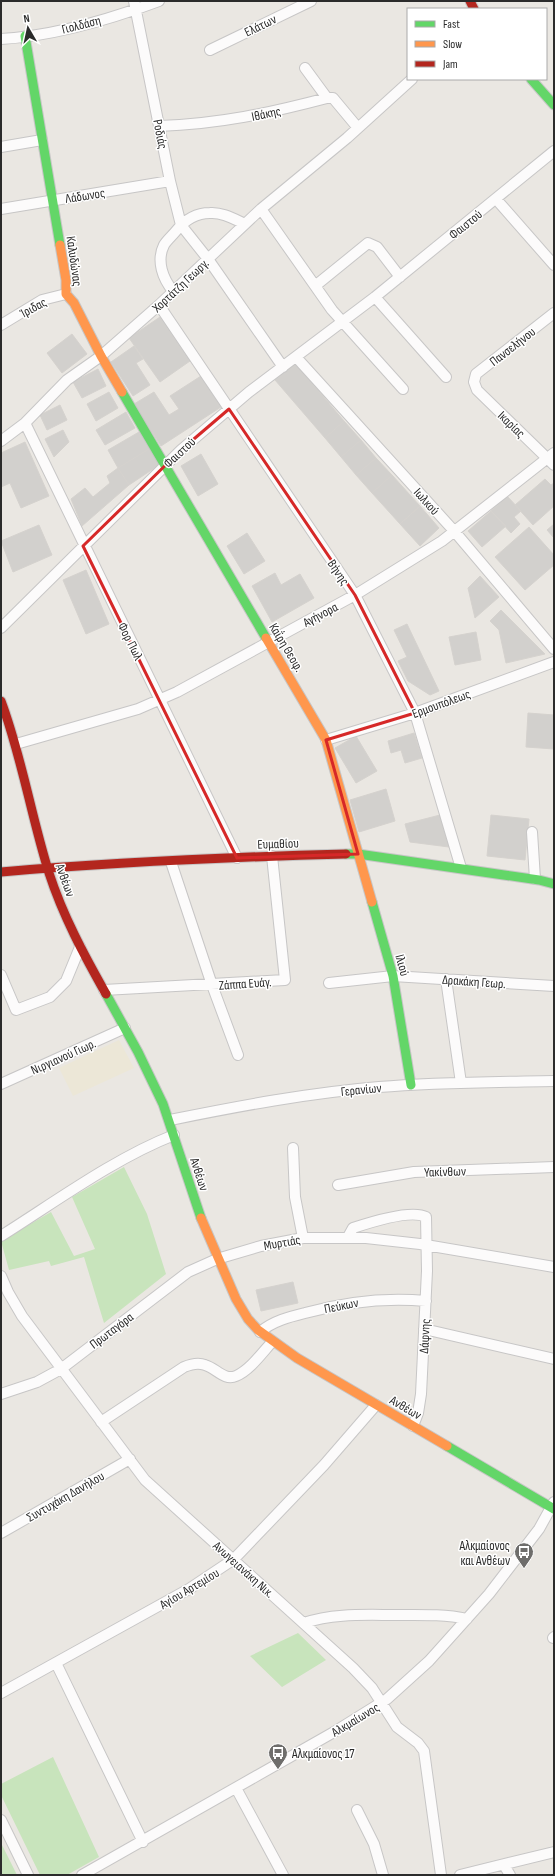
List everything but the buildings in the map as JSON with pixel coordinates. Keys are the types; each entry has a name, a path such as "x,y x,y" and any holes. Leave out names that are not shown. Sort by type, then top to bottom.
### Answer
{"street":[{"name":"Γιολδάση","path":"1,39 62,29 136,5 159,1"},
{"name":"Ελάτων","path":"210,50 311,1"},
{"name":"Ροδιάς","path":"136,5 170,181 181,225 208,259"},
{"name":"Καλυδώνας","path":"25,36 66,280 66,294 74,303 101,356 166,464"},
{"path":"305,68 327,98 333,98 358,128"},
{"name":"Χορτάτζη Γεωργ.","path":"1,441 25,423 67,380 101,356 159,305 245,224 358,128 411,80"},
{"path":"532,80 554,105"},
{"name":"Ιθάκης","path":"159,126 200,125 232,120 269,113 327,98"},
{"path":"1,147 42,140"},
{"name":"Φαιστού","path":"1,628 166,464 229,409 375,297 554,151"},
{"name":"Λάδωνος","path":"1,209 170,181"},
{"path":"496,199 554,264"},
{"path":"262,209 315,286 342,322 402,389"},
{"path":"173,291 166,282 161,261 164,246 181,225 200,214 211,212 227,216 245,224"},
{"path":"315,286 368,243 377,247 400,277"},
{"path":"208,259 283,367"},
{"name":"Ίριδας","path":"1,325 42,300 66,294"},
{"path":"375,297 446,376"},
{"name":"Βήνης","path":"159,305 355,595 415,712 461,868"},
{"name":"Πανσελήνου","path":"474,382 476,374 554,313"},
{"name":"Ιωλκού","path":"296,357 455,532 554,650"},
{"name":"Ικαρίας","path":"474,382 477,390 552,459"},
{"name":"Φορ Πωλ","path":"25,423 83,546 161,700 237,858"},
{"name":"Αγήνορα","path":"16,744 138,709 161,700 355,595 455,532 552,459"},
{"name":"Καΐρη Θεοφ.","path":"166,464 326,740 358,854"},
{"name":"Ερμουπόλεως","path":"326,740 415,712 554,662"},
{"name":"Ανθέων","path":"1,701 16,744 47,868 65,916 80,947 149,1072 170,1120 193,1197 217,1259 242,1310 260,1332 272,1342 319,1372 553,1506"},
{"path":"532,832 535,879"},
{"name":"Ευμαθίου","path":"1,872 47,868 272,856 358,854 535,879 554,884"},
{"name":"Ιλιού","path":"358,854 393,976 411,1085"},
{"name":"Ζάππα Ευάγ.","path":"104,990 285,980 272,856"},
{"path":"171,862 212,985 238,1055"},
{"path":"1,975 16,1010 50,997 66,981 80,947"},
{"name":"Δρακάκη Γεωρ.","path":"329,983 393,976 554,986"},
{"path":"446,979 461,1083"},
{"name":"Νιργιανού Γιωρ.","path":"1,1084 125,1028"},
{"name":"Γερανίων","path":"170,1120 249,1104 327,1093 411,1085 554,1081"},
{"path":"1,1236 117,1163 154,1143 174,1135"},
{"path":"293,1148 295,1197 303,1238"},
{"name":"Υακίνθων","path":"338,1184 414,1172 554,1167"},
{"path":"348,1237 351,1229 359,1226 406,1215 420,1215 426,1217 427,1246"},
{"name":"Μυρτιάς","path":"217,1259 261,1246 303,1238 348,1237 427,1246 554,1267"},
{"name":"Δάφνης","path":"412,1426 420,1405 426,1301 427,1246"},
{"name":"Πρωταγόρα","path":"1,1394 37,1382 61,1369 174,1281 200,1266 217,1259"},
{"name":"Ανωγειανάκη Νικ.","path":"1,1276 15,1305 61,1369 145,1480 234,1559 364,1679 382,1703 397,1727 418,1743 424,1751 441,1875"},
{"name":"Πεύκων","path":"260,1332 273,1323 343,1303 384,1298 426,1301"},
{"path":"424,1329 554,1359"},
{"path":"101,1422 184,1367 196,1364 206,1365 224,1376 232,1377 240,1373 272,1342"},
{"name":"Αγίου Αρτεμίου","path":"1,1693 189,1589 234,1559 324,1464 376,1405"},
{"name":"Συντυχάκη Δανήλου","path":"1,1533 130,1459"},
{"name":"Αλκμαίωνος","path":"82,1875 143,1842 382,1703 420,1670 467,1619 517,1559 539,1529 553,1506"},
{"path":"304,1623 324,1617 346,1615 445,1615 467,1619"},
{"path":"56,1663 143,1842"},
{"path":"236,1788 283,1875"},
{"path":"357,1810 374,1844 383,1875"},
{"path":"1,1820 28,1875"},
{"path":"460,1875 554,1852"},
{"path":"504,1865 510,1875"}],"highlighted area":[{"path":"229,409 355,595 415,713 326,740 358,854 237,858 83,546 181,450"}],"shaded area":[{"path":"119,1040 134,1068 73,1096 59,1068"}],"green space":[{"path":"124,1167 147,1214 166,1274 104,1323 84,1257 51,1266 49,1261 9,1270 1,1241 51,1212 74,1256 95,1249 72,1197"},
{"path":"298,1633 326,1660 282,1687 250,1656"},
{"path":"53,1757 99,1857 67,1875 40,1875 1,1795 1,1784"},
{"path":"1,1843 17,1875 1,1875"}],"traffic: fast":[{"path":"25,36 60,245"},
{"path":"532,80 554,105"},
{"path":"122,392 266,638"},
{"path":"346,854 358,854 539,880 554,884"},
{"path":"372,902 393,976 411,1085"},
{"path":"106,994 138,1052 163,1104 201,1218"},
{"path":"447,1446 554,1509"}],"traffic: slow":[{"path":"60,245 66,280 66,294 74,303 101,356 122,392"},
{"path":"266,638 326,740 372,902"},
{"path":"201,1218 236,1299 248,1319 258,1330 297,1358 447,1446"}],"traffic: jam":[{"path":"470,1 474,8"},
{"path":"1,701 15,743 49,873 74,935 106,994"},
{"path":"1,872 174,860 346,854"}],"place":[{"name":"Αλκμαίονος και Ανθέων","path":"524,1569"},
{"name":"Αλκμαίονος 17","path":"278,1770"}]}
